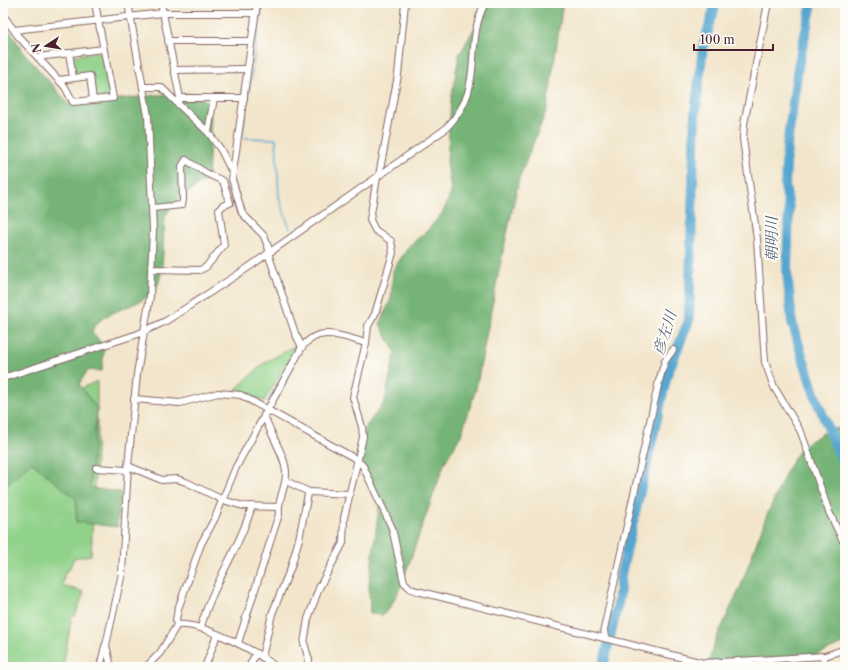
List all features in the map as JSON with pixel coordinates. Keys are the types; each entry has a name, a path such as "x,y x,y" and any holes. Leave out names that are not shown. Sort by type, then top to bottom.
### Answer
{"street":[{"path":"3,15 14,30 68,91 73,102 113,98 103,49 96,3"},
{"path":"100,667 122,573 128,468 134,399 152,269 153,208 149,129 144,87 128,3"},
{"path":"161,3 174,70 178,100"},
{"path":"232,172 257,3"},
{"path":"306,667 309,660 304,643 308,619 319,588 343,543 344,518 362,436 362,427 352,397 366,343 368,326 375,314 393,253 391,241 375,230 370,220 398,75 405,3"},
{"path":"3,378 144,331 166,321 269,253 444,130 456,118 469,92 478,25 485,3"},
{"path":"768,3 744,124 743,139 756,223 765,362 774,387 801,432 829,512 845,544"},
{"path":"14,30 98,19 163,13 256,13"},
{"path":"168,41 251,41"},
{"path":"38,57 103,49"},
{"path":"69,53 73,78"},
{"path":"174,70 247,69"},
{"path":"59,80 90,76 93,100"},
{"path":"144,87 161,87 178,100 208,132 221,150 232,172 242,212 264,236 295,333 302,347"},
{"path":"208,132 214,98"},
{"path":"178,100 244,98"},
{"path":"152,269 200,270 206,267 224,245 219,210 222,206 230,203 224,181 206,173 186,160 182,166 184,200 182,205 153,208"},
{"path":"146,667 160,653 177,625 176,620 186,582 202,540 223,500 236,467 302,347 308,340 326,333 366,343"},
{"path":"605,638 604,629 659,381 665,361 673,350"},
{"path":"134,399 180,403 218,393 240,395 348,456 356,459 363,466 390,522 404,582 411,589 613,640 702,665 826,656 845,649"},
{"path":"238,643 249,605 263,566 265,553 279,514 278,507 286,481 285,467 264,415"},
{"path":"96,468 128,468 162,480 177,479 223,500 243,506 278,507"},
{"path":"286,481 309,492 349,494"},
{"path":"262,657 272,614 291,567 299,539 309,492"},
{"path":"201,627 222,575 244,531 252,506"},
{"path":"177,625 201,627 238,643 276,667"},
{"path":"205,667 217,635"},
{"path":"106,644 111,667"},
{"path":"250,667 256,653"},
{"path":"822,667 826,656"}],"green space":[{"path":"489,3 563,3 547,109 519,179 498,275 476,389 461,435 445,462 401,586 390,608 383,615 370,614 369,585 379,507 375,495 366,478 361,456 365,428 385,401 395,352 380,324 391,299 393,270 409,246 427,231 443,212 451,193 447,161 451,100 459,55"},
{"path":"3,21 25,54 70,105 156,95 192,94 207,101 211,118 208,178 174,204 166,215 162,270 158,285 148,296 112,313 103,318 97,324 92,331 104,347 102,371 88,370 79,384 97,408 90,488 121,492 117,527 76,522 76,499 31,462 3,490"},
{"path":"98,52 102,55 110,94 107,97 94,98 91,75 75,77 71,56"},
{"path":"300,343 264,401 235,390 264,363"},
{"path":"3,381 76,391 97,381 97,432 91,555 74,558 69,570 65,572 62,586 84,592 75,616 72,616 63,667 3,667"},
{"path":"845,426 845,643 788,667 707,667 715,641 740,588 766,517 788,468 803,445 825,432"}],"waterway":[{"path":"262,3 242,137 276,139 279,198 290,229"},
{"name":"彦左川","path":"603,667 619,599 621,574 667,375 689,320 695,115 703,47 716,3"},
{"name":"朝明川","path":"812,3 798,67 787,146 785,186 789,208 787,272 792,322 815,396 845,468"},
{"path":"268,402 294,355"}]}
